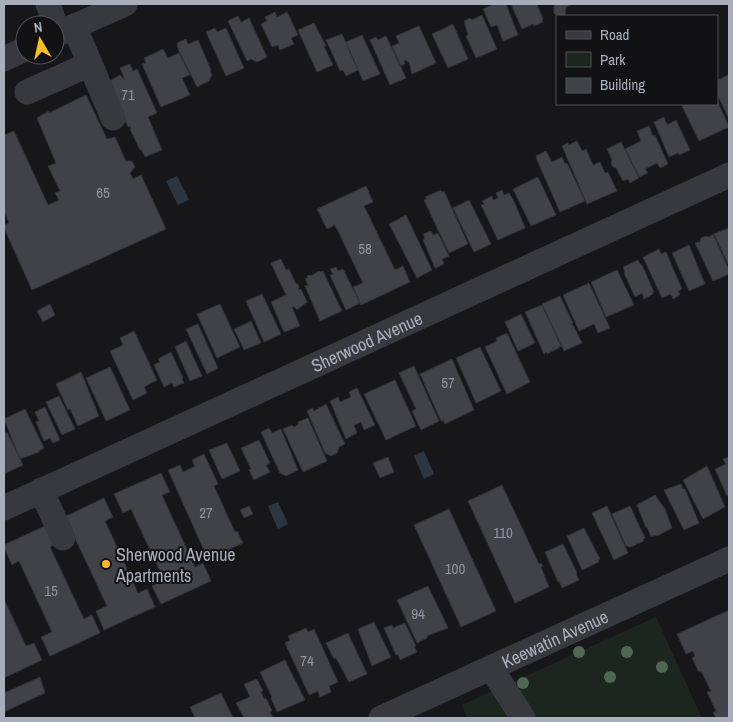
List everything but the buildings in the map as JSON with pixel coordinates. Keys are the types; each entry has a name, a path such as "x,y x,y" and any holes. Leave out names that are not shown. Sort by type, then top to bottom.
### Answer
{"street":[{"path":"65,31 126,4"},
{"path":"65,35 90,64 113,118"},
{"path":"27,92 90,64"},
{"name":"Sherwood Avenue","path":"4,508 729,175"},
{"path":"41,490 63,538"},
{"name":"Keewatin Avenue","path":"381,718 729,559"},
{"path":"491,668 523,718"}],"green space":[{"path":"656,617 701,716 698,718 467,718 462,705"}],"shaded area":[{"path":"177,176 189,200 178,205 166,181"},
{"path":"424,451 434,474 424,479 414,456"},
{"path":"278,502 288,524 278,529 268,506"}],"place":[{"name":"Sherwood Avenue Apartments","path":"106,564"}]}
